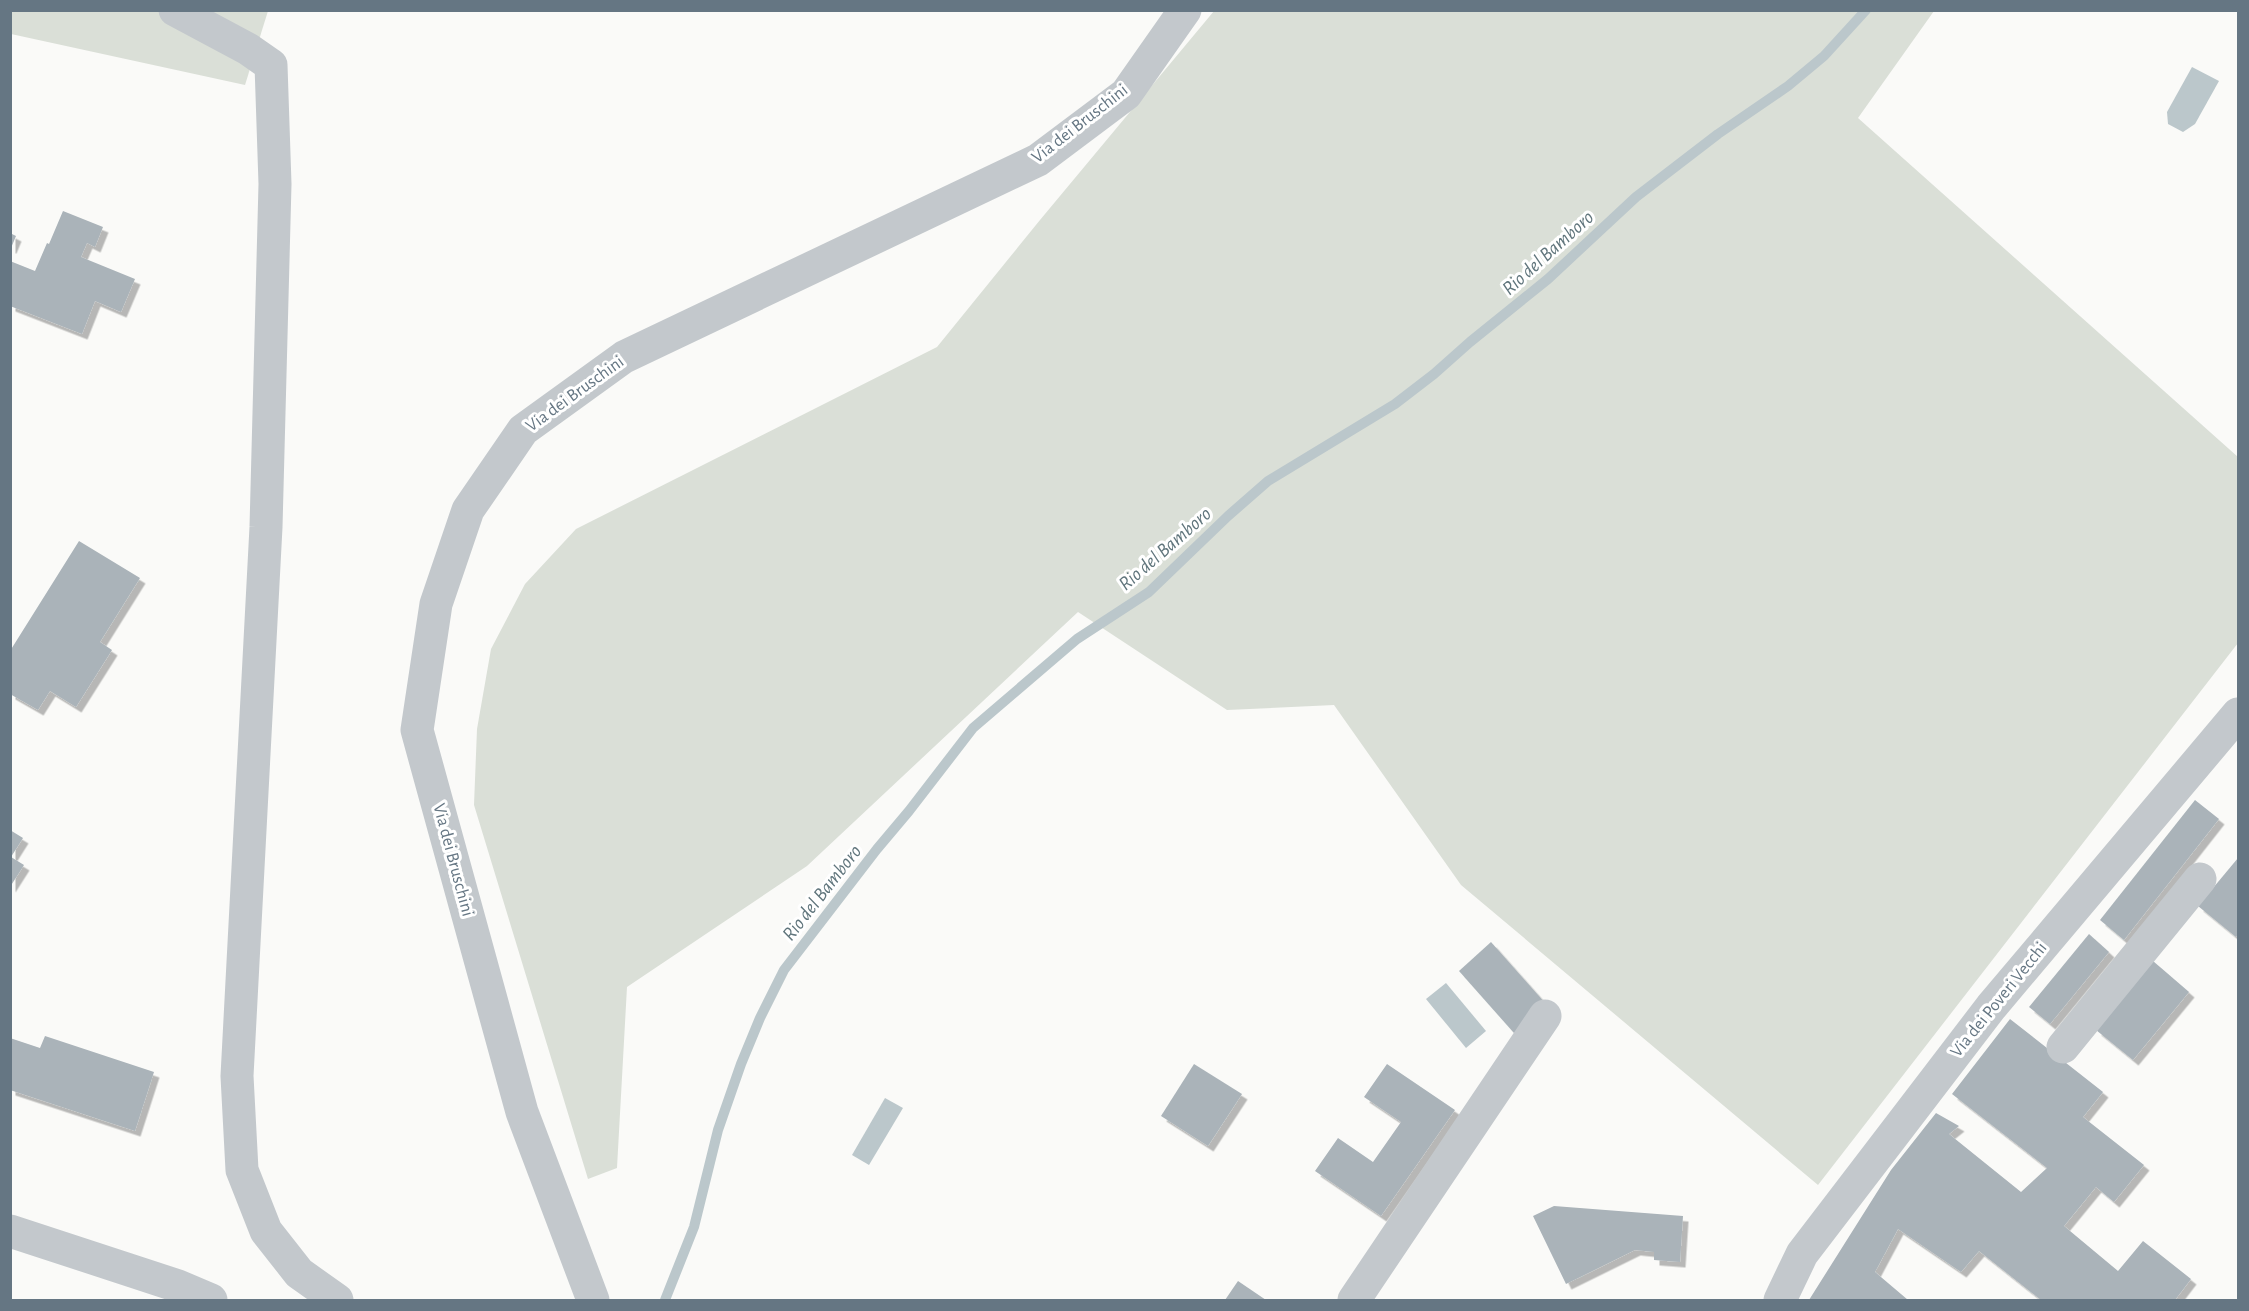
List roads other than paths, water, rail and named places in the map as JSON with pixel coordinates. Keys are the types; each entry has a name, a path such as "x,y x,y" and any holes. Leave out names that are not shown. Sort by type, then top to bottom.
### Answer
{"street":[{"path":"175,10 248,49 270,65 275,196 266,527 237,1076 242,1170 266,1231 299,1273 336,1300"},
{"name":"Via dei Bruschini","path":"593,1300 522,1112 417,730 436,604 468,510 523,430 624,357 1038,160 1126,94 1185,10"},
{"name":"Via dei Poveri Vecchi","path":"1780,1300 1802,1254 1991,1006 2238,714"},
{"path":"2063,1047 2200,879"},
{"path":"1354,1300 1545,1016"},
{"path":"10,1231 178,1286 211,1300"}],"waterway":[{"name":"Rio del Bamboro","path":"665,1300 694,1227 718,1130 741,1064 760,1018 784,970 973,728 1077,639 1149,592 1268,481 1395,404 1434,374 1548,279 1636,197 1718,134 1788,86 1824,56 1866,10"}]}
